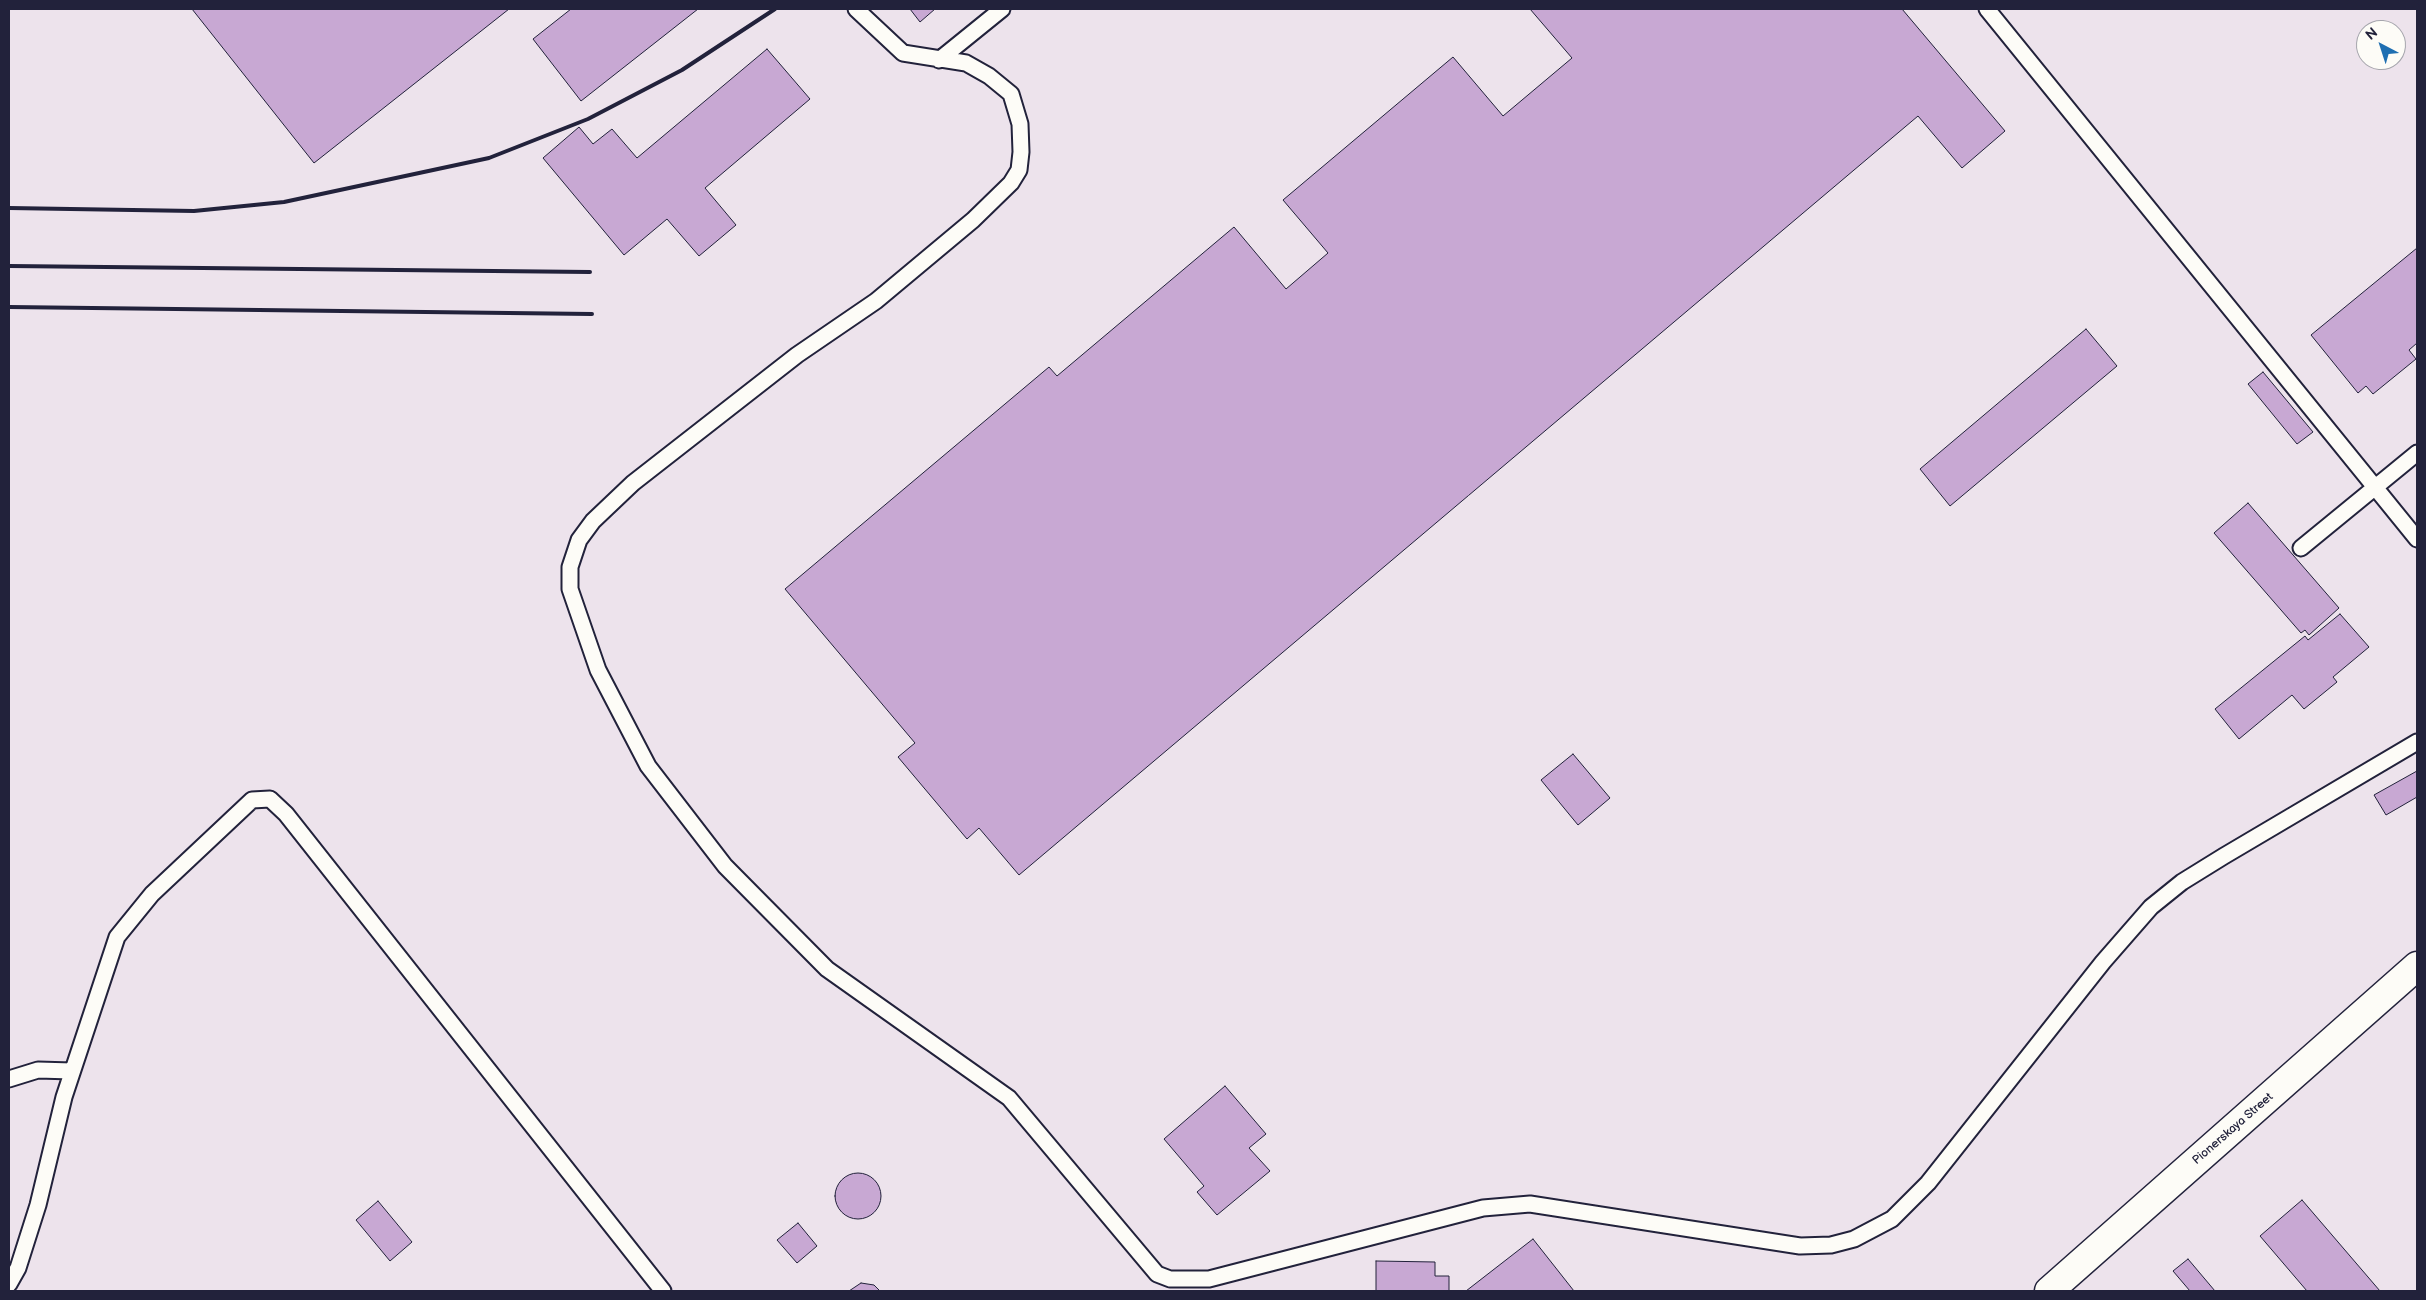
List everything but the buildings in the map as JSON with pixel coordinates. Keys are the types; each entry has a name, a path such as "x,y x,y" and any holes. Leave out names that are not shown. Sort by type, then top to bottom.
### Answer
{"street":[{"name":"Pionerskaya Street","path":"2049,1291 2417,966"}],"lane":[{"path":"856,9 903,53 966,63 990,76 1011,94 1020,124 1021,152 1018,170 1011,183 973,220 876,301 797,355 633,483 593,521 579,540 570,567 570,589 598,670 648,766 725,866 827,969 1009,1098 1157,1274 1170,1279 1209,1279 1483,1208 1530,1204 1800,1246 1831,1245 1854,1239 1892,1219 1928,1183 2103,962 2151,907 2182,882 2417,742"},
{"path":"939,60 1002,9"},
{"path":"1987,9 2376,486 2417,539"},
{"path":"2301,548 2417,453"},
{"path":"9,1284 18,1268 38,1205 72,1071 118,937 152,894 252,800 270,799 292,822 664,1291"},
{"path":"9,1078 38,1070 72,1071"}],"shaded area":[{"path":"9,9 2417,9 2417,1291 9,1291"}],"railway":[{"path":"9,208 194,211 284,202 489,158 588,119 682,70 775,9"},
{"path":"9,266 590,272"},
{"path":"9,307 592,314"}]}
